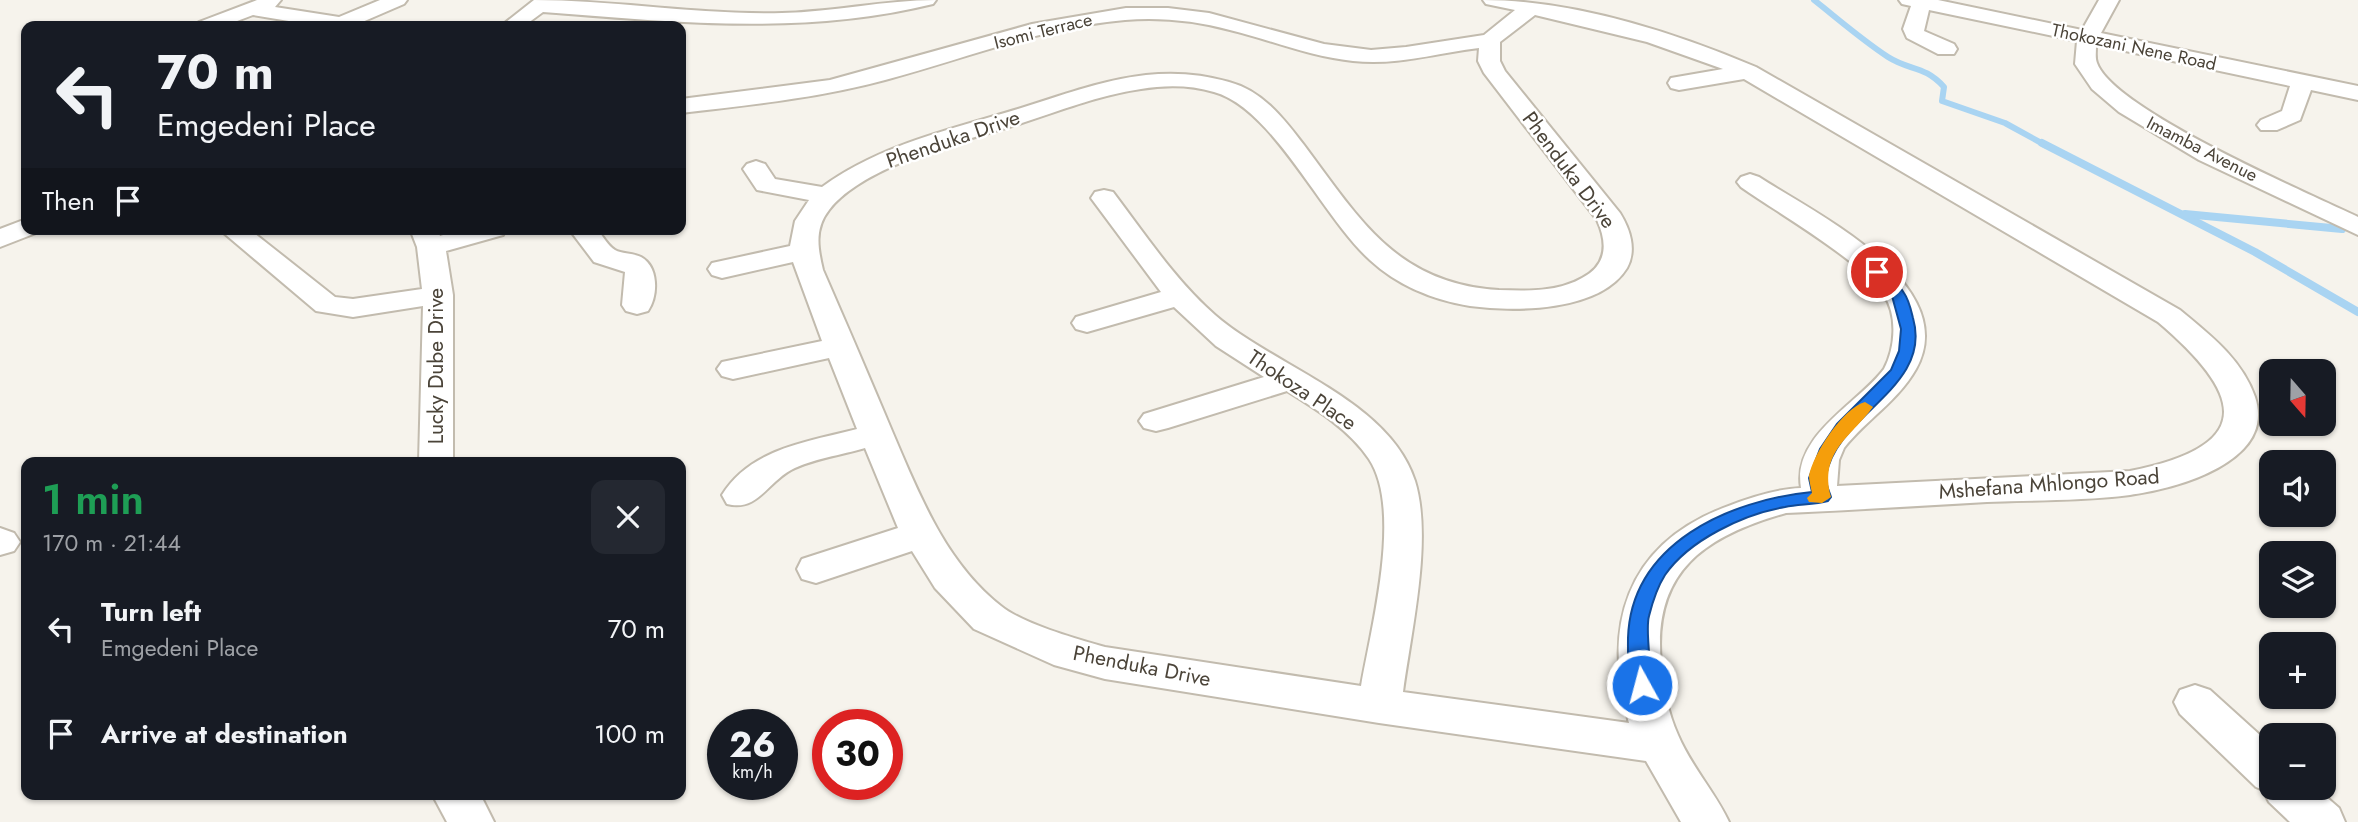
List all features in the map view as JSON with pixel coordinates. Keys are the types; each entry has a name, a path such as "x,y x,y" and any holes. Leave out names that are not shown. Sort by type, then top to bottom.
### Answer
{"street":[{"path":"644,13 662,0"},
{"path":"518,21 544,3 644,13 814,20 866,13 926,0"},
{"name":"Mshefana Mhlongo Road","path":"1493,0 1659,37 1703,52 1748,72 2169,316 2210,351 2239,395 2242,420 2235,438 2225,451 2196,468 2164,478 2130,483 1785,501 1749,510 1724,520 1687,543 1657,572 1639,617 1638,659 1647,711 1660,745 1706,822"},
{"path":"2088,37 2109,0"},
{"path":"348,21 385,1"},
{"path":"1916,1 1914,34 1946,49"},
{"name":"Thokozani Nene Road","path":"1916,1 2358,93"},
{"path":"1490,40 1531,8"},
{"name":"Isomi Terrace","path":"686,105 825,88 878,76 1061,24 1122,15 1171,14 1200,17 1311,47 1354,55 1404,55 1490,40"},
{"path":"241,15 318,21"},
{"path":"241,15 262,21"},
{"path":"241,15 284,21"},
{"name":"Imamba Avenue","path":"2088,37 2085,53 2092,75 2099,86 2124,107 2189,144 2358,227"},
{"name":"Phenduka Drive","path":"1490,40 1489,61 1495,73 1601,207 1617,233 1620,244 1618,258 1610,271 1581,290 1546,297 1497,300 1449,291 1416,281 1394,268 1358,234 1260,106 1235,90 1195,80 1138,82 1075,98 907,152 856,177 829,196 810,222 804,237 809,270 920,534 949,578 988,618 1054,649 1153,671 1660,745"},
{"path":"1679,83 1748,72"},
{"path":"2269,125 2292,115 2302,82"},
{"path":"756,169 766,185 829,196"},
{"path":"1749,182 1865,262 1889,283 1899,295 1909,329 1906,351 1898,372 1843,428 1828,449 1817,478 1822,497"},
{"name":"Thokoza Place","path":"1104,198 1181,296 1223,337 1350,419 1367,434 1391,464 1398,482 1402,507 1400,561 1379,706"},
{"path":"0,239 21,230"},
{"path":"240,235 327,305 353,308 438,295"},
{"path":"427,238 449,235"},
{"path":"587,235 604,256 629,262 639,269 637,305"},
{"name":"Lucky Dube Drive","path":"427,238 438,295 436,457"},
{"path":"722,269 806,251"},
{"path":"1087,323 1181,296"},
{"path":"733,369 842,346"},
{"path":"1156,421 1288,380"},
{"path":"740,495 760,475 780,461 877,434"},
{"path":"816,569 920,534"},
{"path":"2195,702 2259,762"},
{"path":"458,800 471,822"},
{"path":"2299,800 2322,822"}],"waterway":[{"path":"1814,0 1888,57 1937,80 1944,87 1942,101 2005,123 2045,145"},
{"path":"2042,143 2255,252 2358,312"},
{"path":"2185,214 2342,229"}],"slow traffic":[{"path":"1815,498 1822,497 1817,478 1828,449 1843,428 1865,407"}],"route":[{"path":"1642,685 1638,659 1639,617 1657,572 1687,543 1712,526 1749,510 1785,501 1822,497 1817,478 1828,449 1843,428 1898,372 1906,351 1909,329 1899,295 1877,272"}]}
